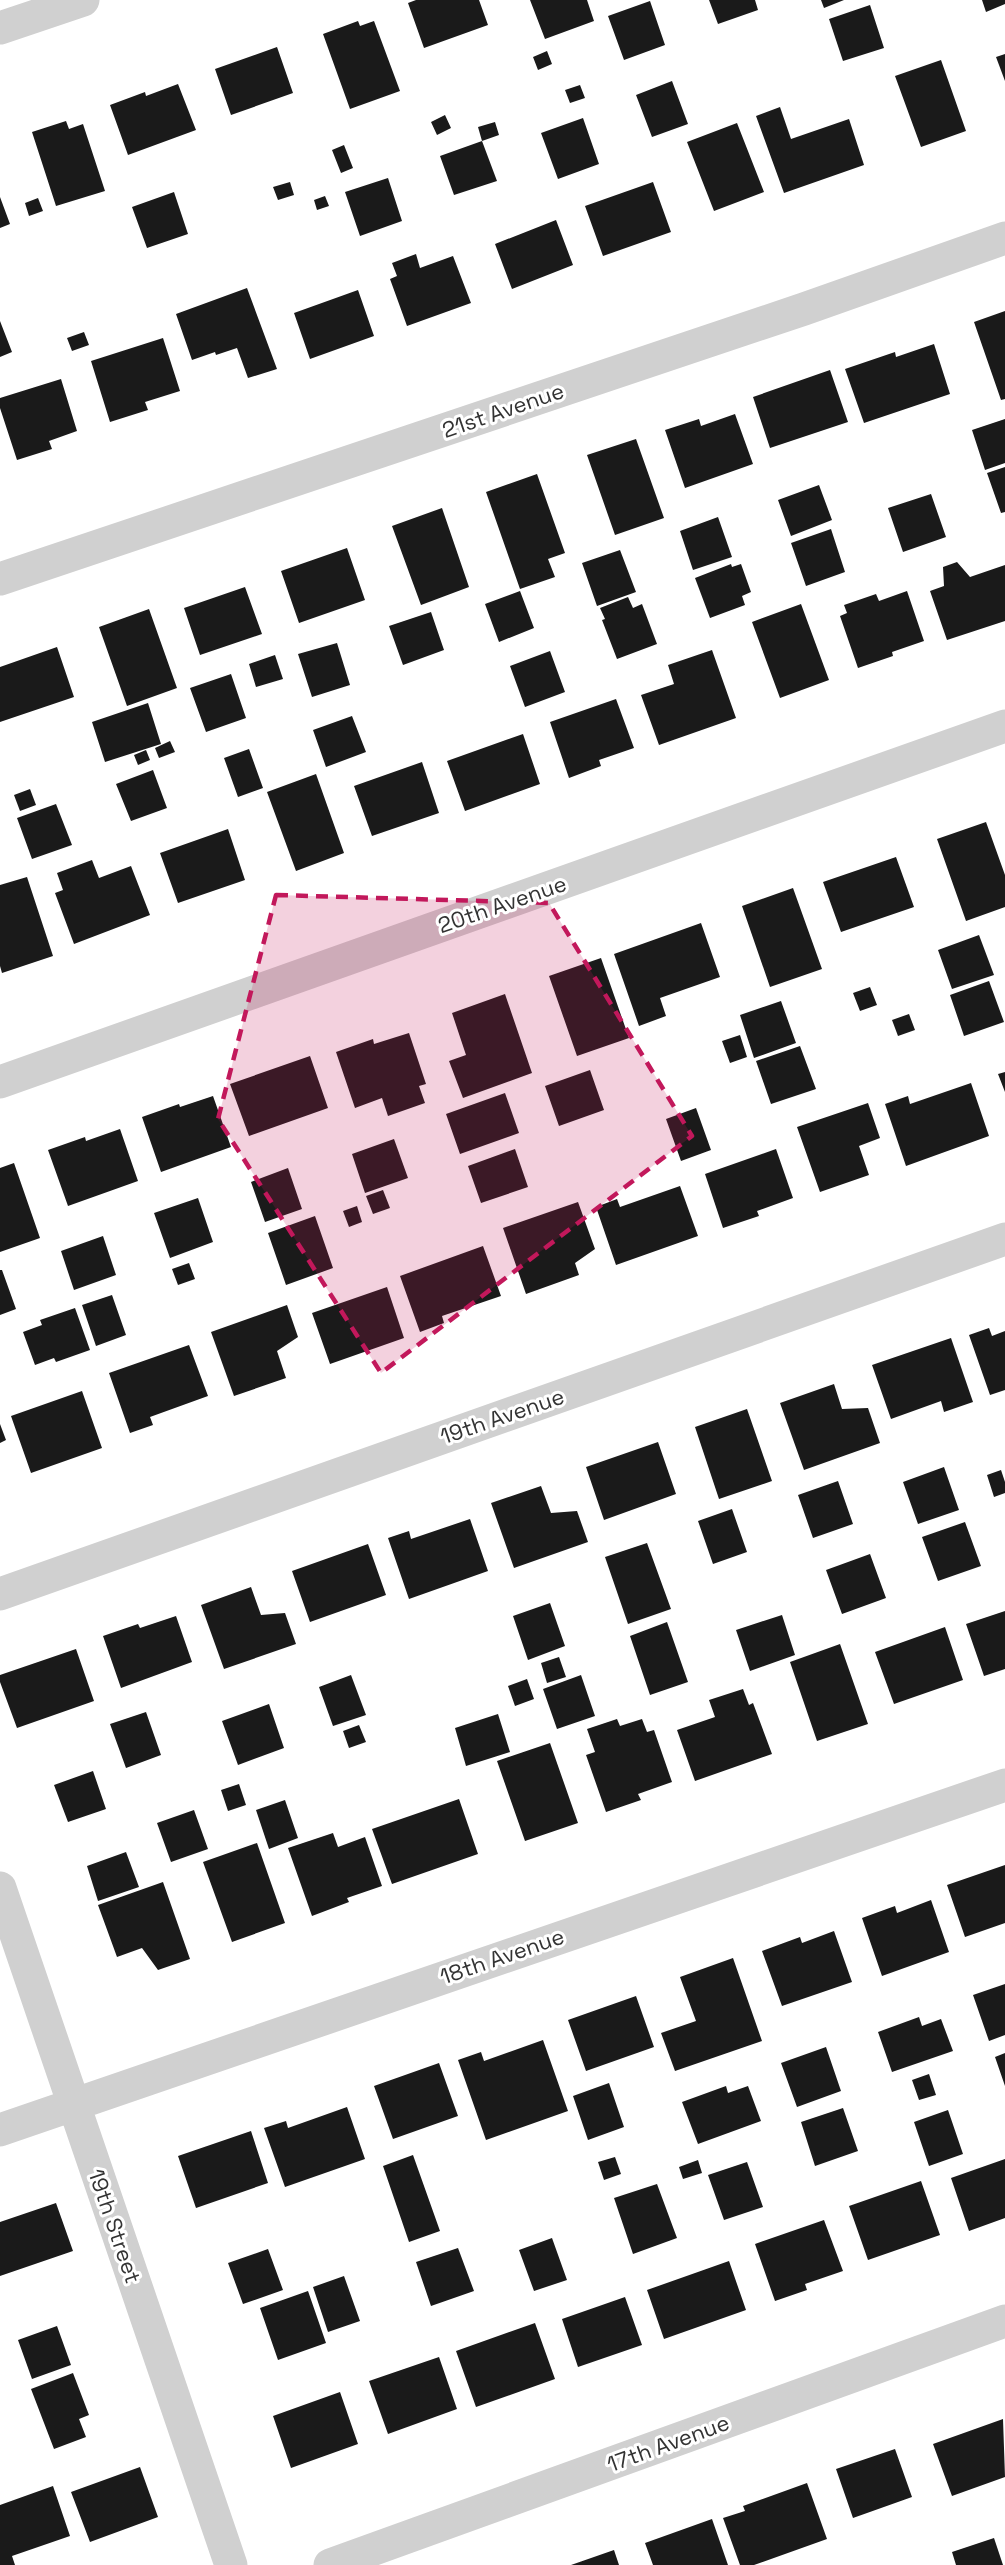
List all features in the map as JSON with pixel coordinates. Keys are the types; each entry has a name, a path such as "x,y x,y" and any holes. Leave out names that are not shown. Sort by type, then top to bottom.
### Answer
{"street":[{"path":"0,28 83,0"},
{"name":"21st Avenue","path":"0,579 804,309 1005,238"},
{"name":"20th Avenue","path":"0,1082 1005,726"},
{"name":"19th Avenue","path":"0,1594 1005,1239"},
{"name":"18th Avenue","path":"0,2130 73,2103 1005,1785"},
{"name":"19th Street","path":"0,1888 231,2565"},
{"name":"17th Avenue","path":"330,2565 1005,2321"}],"highlighted area":[{"path":"276,895 549,903 692,1136 381,1373 218,1119"}],"building":[{"path":"416,0 479,0 488,25 424,48 408,3"},
{"path":"530,0 587,0 594,21 545,39"},
{"path":"709,0 755,0 758,10 718,24"},
{"path":"821,0 844,0 824,8"},
{"path":"982,0 1005,0 1005,4 986,12"},
{"path":"650,1 665,45 624,60 608,16"},
{"path":"870,5 884,48 843,61 829,19"},
{"path":"358,21 360,26 374,21 400,91 350,109 323,34"},
{"path":"277,47 293,93 231,115 215,69"},
{"path":"547,51 552,64 538,70 533,57"},
{"path":"1005,54 1005,81 996,57"},
{"path":"941,60 966,131 921,147 895,76"},
{"path":"672,81 688,124 652,137 636,95"},
{"path":"178,84 196,130 128,155 110,105 145,92 146,96"},
{"path":"580,85 585,98 570,103 565,90"},
{"path":"780,107 791,139 849,119 864,165 784,193 756,116"},
{"path":"445,115 451,128 437,135 431,122"},
{"path":"583,118 599,164 558,179 541,133"},
{"path":"66,121 69,129 83,124 105,191 56,206 32,132"},
{"path":"495,122 499,135 482,141 478,127"},
{"path":"737,123 764,192 714,211 687,142"},
{"path":"482,141 497,181 454,195 440,156"},
{"path":"344,145 353,168 341,173 332,150"},
{"path":"388,178 402,221 360,236 345,192"},
{"path":"290,182 294,195 278,200 273,187"},
{"path":"653,182 671,232 603,256 585,206"},
{"path":"174,192 188,234 147,248 132,207"},
{"path":"325,196 329,206 317,210 314,200"},
{"path":"0,197 10,224 0,228"},
{"path":"38,198 43,211 29,216 25,203"},
{"path":"556,220 573,265 512,289 495,244"},
{"path":"416,254 420,268 453,256 471,303 407,326 390,279 397,276 392,263"},
{"path":"247,288 277,369 248,378 237,348 216,355 215,352 192,360 176,314"},
{"path":"358,290 374,336 310,359 294,313"},
{"path":"1005,311 1005,399 1001,400 974,322"},
{"path":"0,321 12,352 0,357"},
{"path":"84,332 89,345 72,351 67,338"},
{"path":"163,338 180,391 145,402 148,410 110,422 91,361"},
{"path":"934,344 950,394 864,423 845,369 895,352 896,357"},
{"path":"830,370 848,422 770,448 753,397"},
{"path":"61,379 77,431 49,441 52,449 17,460 0,408 0,398"},
{"path":"735,414 753,464 685,488 665,430 699,419 701,426"},
{"path":"1005,419 1005,463 985,470 972,430"},
{"path":"636,439 664,518 615,535 587,455"},
{"path":"1005,467 1005,512 1001,513 987,473"},
{"path":"537,474 565,553 548,559 555,577 520,589 486,492"},
{"path":"819,485 832,520 791,536 778,500"},
{"path":"931,494 946,537 903,552 888,508"},
{"path":"442,508 469,587 421,605 392,526"},
{"path":"718,517 732,557 693,570 680,531"},
{"path":"831,529 845,572 806,586 791,543"},
{"path":"347,548 365,600 299,623 281,571"},
{"path":"620,550 636,592 597,606 582,563"},
{"path":"957,562 970,577 1005,565 1005,621 947,640 930,591 944,586 943,567"},
{"path":"731,564 732,567 741,564 751,592 742,596 745,605 710,618 695,578"},
{"path":"245,587 262,634 200,655 184,608"},
{"path":"520,591 534,628 499,642 485,604"},
{"path":"907,591 924,641 892,652 893,656 858,668 840,616 847,613 844,605 876,594 879,601"},
{"path":"628,597 633,608 642,604 657,644 617,659 602,620 605,619 600,608"},
{"path":"801,604 829,680 780,698 752,622"},
{"path":"149,609 177,688 127,706 99,627"},
{"path":"431,612 444,650 403,665 389,626"},
{"path":"337,643 350,685 312,697 298,654"},
{"path":"57,647 74,697 0,722 0,667"},
{"path":"712,650 736,718 659,745 641,695 674,684 668,665"},
{"path":"550,651 565,692 525,707 510,666"},
{"path":"275,655 283,679 256,687 249,664"},
{"path":"231,674 246,718 206,732 190,688"},
{"path":"616,699 634,748 599,760 601,766 569,778 550,722"},
{"path":"148,703 161,744 105,762 92,722"},
{"path":"352,716 366,752 326,767 313,730"},
{"path":"523,734 540,784 465,811 447,761"},
{"path":"170,741 175,752 159,758 155,748"},
{"path":"249,749 263,788 238,797 224,758"},
{"path":"146,750 150,760 138,765 134,755"},
{"path":"422,762 439,813 372,836 354,786"},
{"path":"153,770 167,808 131,821 116,784"},
{"path":"316,774 344,853 296,871 267,792"},
{"path":"30,789 36,805 20,811 14,795"},
{"path":"56,804 72,845 32,859 17,818"},
{"path":"986,822 1005,875 1005,907 966,921 937,839"},
{"path":"228,829 245,880 178,903 160,853"},
{"path":"896,857 914,907 841,932 823,882"},
{"path":"92,860 99,878 131,866 150,915 74,944 55,893 63,890 57,873"},
{"path":"27,877 53,956 2,973 0,966 0,885"},
{"path":"793,888 822,969 770,987 742,906"},
{"path":"701,923 720,977 660,998 666,1016 639,1026 614,954"},
{"path":"979,935 994,975 952,989 938,950"},
{"path":"601,958 629,1038 577,1056 549,976"},
{"path":"989,981 1004,1022 964,1036 950,995"},
{"path":"870,987 877,1005 860,1011 853,993"},
{"path":"505,994 532,1073 463,1098 449,1061 466,1055 452,1013"},
{"path":"781,1001 796,1043 754,1058 740,1015"},
{"path":"909,1014 915,1030 898,1036 892,1020"},
{"path":"409,1033 426,1084 419,1086 425,1103 388,1116 382,1098 355,1108 336,1052 373,1039 374,1044"},
{"path":"740,1035 747,1057 730,1063 722,1041"},
{"path":"800,1046 816,1089 771,1104 756,1061"},
{"path":"310,1056 328,1108 249,1136 230,1084"},
{"path":"590,1070 604,1110 559,1126 545,1086"},
{"path":"1005,1072 1005,1092 998,1074"},
{"path":"971,1083 989,1136 906,1166 885,1104 908,1096 910,1104"},
{"path":"505,1093 519,1133 460,1154 446,1114"},
{"path":"213,1096 231,1147 161,1172 142,1117 179,1104 180,1107"},
{"path":"868,1103 880,1138 859,1146 869,1175 820,1192 797,1127"},
{"path":"696,1108 711,1150 681,1161 666,1119"},
{"path":"120,1129 138,1181 68,1206 48,1150 85,1137 86,1141"},
{"path":"394,1139 408,1178 365,1193 352,1154"},
{"path":"515,1149 528,1187 481,1203 468,1166"},
{"path":"776,1149 793,1198 757,1211 759,1216 723,1228 705,1174"},
{"path":"14,1163 40,1238 0,1252 0,1168"},
{"path":"288,1168 302,1209 265,1222 251,1182"},
{"path":"680,1186 698,1236 616,1265 596,1207 617,1199 620,1207"},
{"path":"383,1190 390,1208 373,1214 366,1196"},
{"path":"198,1198 213,1242 170,1258 154,1213"},
{"path":"578,1202 595,1249 575,1263 579,1275 526,1294 503,1228"},
{"path":"357,1206 362,1222 349,1227 343,1211"},
{"path":"315,1216 333,1268 286,1285 268,1233"},
{"path":"103,1236 116,1275 74,1290 61,1251"},
{"path":"483,1246 501,1296 442,1316 444,1323 420,1332 400,1276"},
{"path":"189,1263 195,1279 178,1285 172,1269"},
{"path":"0,1270 2,1270 16,1309 0,1315"},
{"path":"387,1287 404,1338 330,1364 312,1313"},
{"path":"112,1295 126,1335 96,1346 82,1305"},
{"path":"287,1305 298,1337 277,1351 286,1378 234,1396 211,1332"},
{"path":"75,1308 90,1350 56,1362 54,1358 35,1365 23,1332 42,1325 40,1320"},
{"path":"989,1328 992,1336 1005,1331 1005,1390 990,1395 969,1335"},
{"path":"951,1338 973,1402 944,1412 941,1401 891,1419 872,1365"},
{"path":"189,1345 208,1396 150,1417 153,1425 130,1433 109,1373"},
{"path":"834,1384 842,1409 868,1408 880,1443 804,1470 780,1403"},
{"path":"82,1391 102,1448 31,1473 11,1416"},
{"path":"747,1409 772,1481 719,1499 695,1427"},
{"path":"0,1424 6,1440 0,1443"},
{"path":"658,1442 676,1494 604,1520 586,1467"},
{"path":"944,1467 959,1510 918,1524 903,1482"},
{"path":"1001,1470 1005,1482 1005,1493 994,1497 987,1475"},
{"path":"838,1481 853,1524 813,1538 798,1495"},
{"path":"541,1486 551,1513 577,1511 588,1542 514,1568 491,1503"},
{"path":"732,1509 747,1552 713,1564 698,1521"},
{"path":"470,1519 488,1571 409,1599 388,1538 409,1531 411,1539"},
{"path":"965,1522 981,1566 938,1581 922,1537"},
{"path":"647,1543 671,1609 628,1624 605,1557"},
{"path":"368,1544 386,1595 310,1622 292,1571"},
{"path":"870,1554 886,1598 842,1614 826,1570"},
{"path":"251,1587 261,1615 285,1613 296,1644 224,1669 201,1605"},
{"path":"550,1603 565,1646 528,1660 513,1616"},
{"path":"1005,1611 1005,1669 984,1676 966,1624"},
{"path":"782,1615 795,1655 750,1671 736,1630"},
{"path":"176,1616 192,1662 121,1688 103,1636 138,1624 140,1628"},
{"path":"667,1622 688,1682 650,1695 630,1636"},
{"path":"945,1627 963,1680 894,1704 875,1652"},
{"path":"840,1644 868,1724 817,1741 790,1662"},
{"path":"76,1649 94,1701 17,1728 0,1682 0,1675"},
{"path":"559,1657 566,1677 547,1683 541,1663"},
{"path":"351,1675 366,1715 333,1726 319,1687"},
{"path":"581,1675 595,1716 557,1729 543,1689"},
{"path":"527,1679 534,1699 515,1706 508,1686"},
{"path":"743,1689 749,1705 753,1703 772,1754 695,1781 677,1730 715,1717 709,1700"},
{"path":"269,1704 284,1748 238,1765 222,1721"},
{"path":"146,1712 161,1755 126,1768 110,1724"},
{"path":"498,1714 510,1752 466,1766 455,1728"},
{"path":"617,1719 620,1726 642,1719 647,1732 654,1730 672,1782 638,1794 641,1800 606,1812 586,1755 595,1752 587,1729"},
{"path":"359,1725 366,1742 349,1748 343,1731"},
{"path":"550,1743 578,1823 525,1841 497,1761"},
{"path":"93,1771 106,1809 68,1822 54,1785"},
{"path":"239,1784 246,1805 228,1811 221,1790"},
{"path":"459,1799 478,1854 392,1884 372,1829"},
{"path":"285,1800 298,1838 269,1849 256,1810"},
{"path":"194,1810 208,1849 171,1862 157,1823"},
{"path":"333,1833 338,1847 365,1837 382,1886 347,1898 349,1902 312,1916 288,1848"},
{"path":"257,1843 285,1923 232,1942 203,1862"},
{"path":"126,1852 139,1887 98,1901 87,1866"},
{"path":"1005,1865 1005,1923 965,1937 947,1885"},
{"path":"163,1882 190,1959 158,1970 142,1948 117,1957 98,1905"},
{"path":"931,1900 949,1952 882,1976 862,1918 895,1906 897,1913"},
{"path":"834,1931 852,1982 782,2006 762,1951 800,1937 802,1943"},
{"path":"733,1958 762,2041 675,2071 661,2033 696,2021 680,1977"},
{"path":"1005,1984 1005,2035 989,2041 973,1995"},
{"path":"636,1996 654,2047 586,2071 568,2020"},
{"path":"919,2017 922,2026 941,2019 953,2051 892,2072 878,2032"},
{"path":"543,2040 568,2111 486,2140 458,2060 481,2052 484,2061"},
{"path":"826,2047 841,2091 797,2107 781,2063"},
{"path":"1005,2053 1005,2086 995,2057"},
{"path":"439,2063 458,2116 393,2139 374,2086"},
{"path":"929,2074 936,2095 919,2100 912,2080"},
{"path":"609,2083 624,2127 588,2140 573,2096"},
{"path":"726,2086 728,2093 748,2086 761,2121 698,2144 682,2102"},
{"path":"347,2107 365,2159 285,2187 264,2128 286,2121 288,2128"},
{"path":"843,2108 858,2151 815,2166 801,2122"},
{"path":"948,2110 963,2154 929,2166 914,2122"},
{"path":"251,2131 268,2183 196,2208 178,2156"},
{"path":"413,2155 440,2231 409,2242 383,2166"},
{"path":"615,2157 621,2174 604,2180 598,2162"},
{"path":"1005,2159 1005,2218 969,2231 951,2178"},
{"path":"698,2160 702,2173 683,2179 679,2167"},
{"path":"747,2162 763,2207 724,2220 708,2175"},
{"path":"921,2181 940,2235 868,2260 849,2206"},
{"path":"657,2184 677,2238 633,2254 614,2198"},
{"path":"56,2203 73,2251 0,2276 0,2222"},
{"path":"824,2220 843,2271 805,2284 807,2290 775,2301 755,2244"},
{"path":"552,2238 567,2280 534,2291 519,2250"},
{"path":"458,2248 474,2291 431,2306 416,2262"},
{"path":"268,2249 283,2290 243,2304 228,2263"},
{"path":"729,2261 746,2310 664,2339 647,2290"},
{"path":"344,2276 360,2321 328,2332 313,2287"},
{"path":"308,2291 326,2343 278,2360 260,2308"},
{"path":"625,2297 642,2345 578,2367 562,2319"},
{"path":"535,2323 555,2379 476,2407 456,2351"},
{"path":"57,2326 71,2365 32,2379 18,2340"},
{"path":"439,2357 457,2409 388,2434 369,2381"},
{"path":"73,2373 89,2415 79,2419 86,2437 54,2449 31,2389"},
{"path":"340,2392 358,2444 291,2468 273,2416"},
{"path":"1003,2419 1005,2477 952,2496 933,2444"},
{"path":"895,2449 912,2497 853,2518 836,2469"},
{"path":"140,2467 158,2517 90,2542 71,2492"},
{"path":"807,2483 827,2539 754,2565 740,2565 723,2518 745,2511 743,2506"},
{"path":"53,2486 70,2536 12,2556 15,2565 0,2565 0,2505"},
{"path":"712,2519 728,2565 653,2565 645,2543"},
{"path":"994,2538 1003,2565 956,2565 952,2552"},
{"path":"614,2550 619,2565 571,2565"}]}
